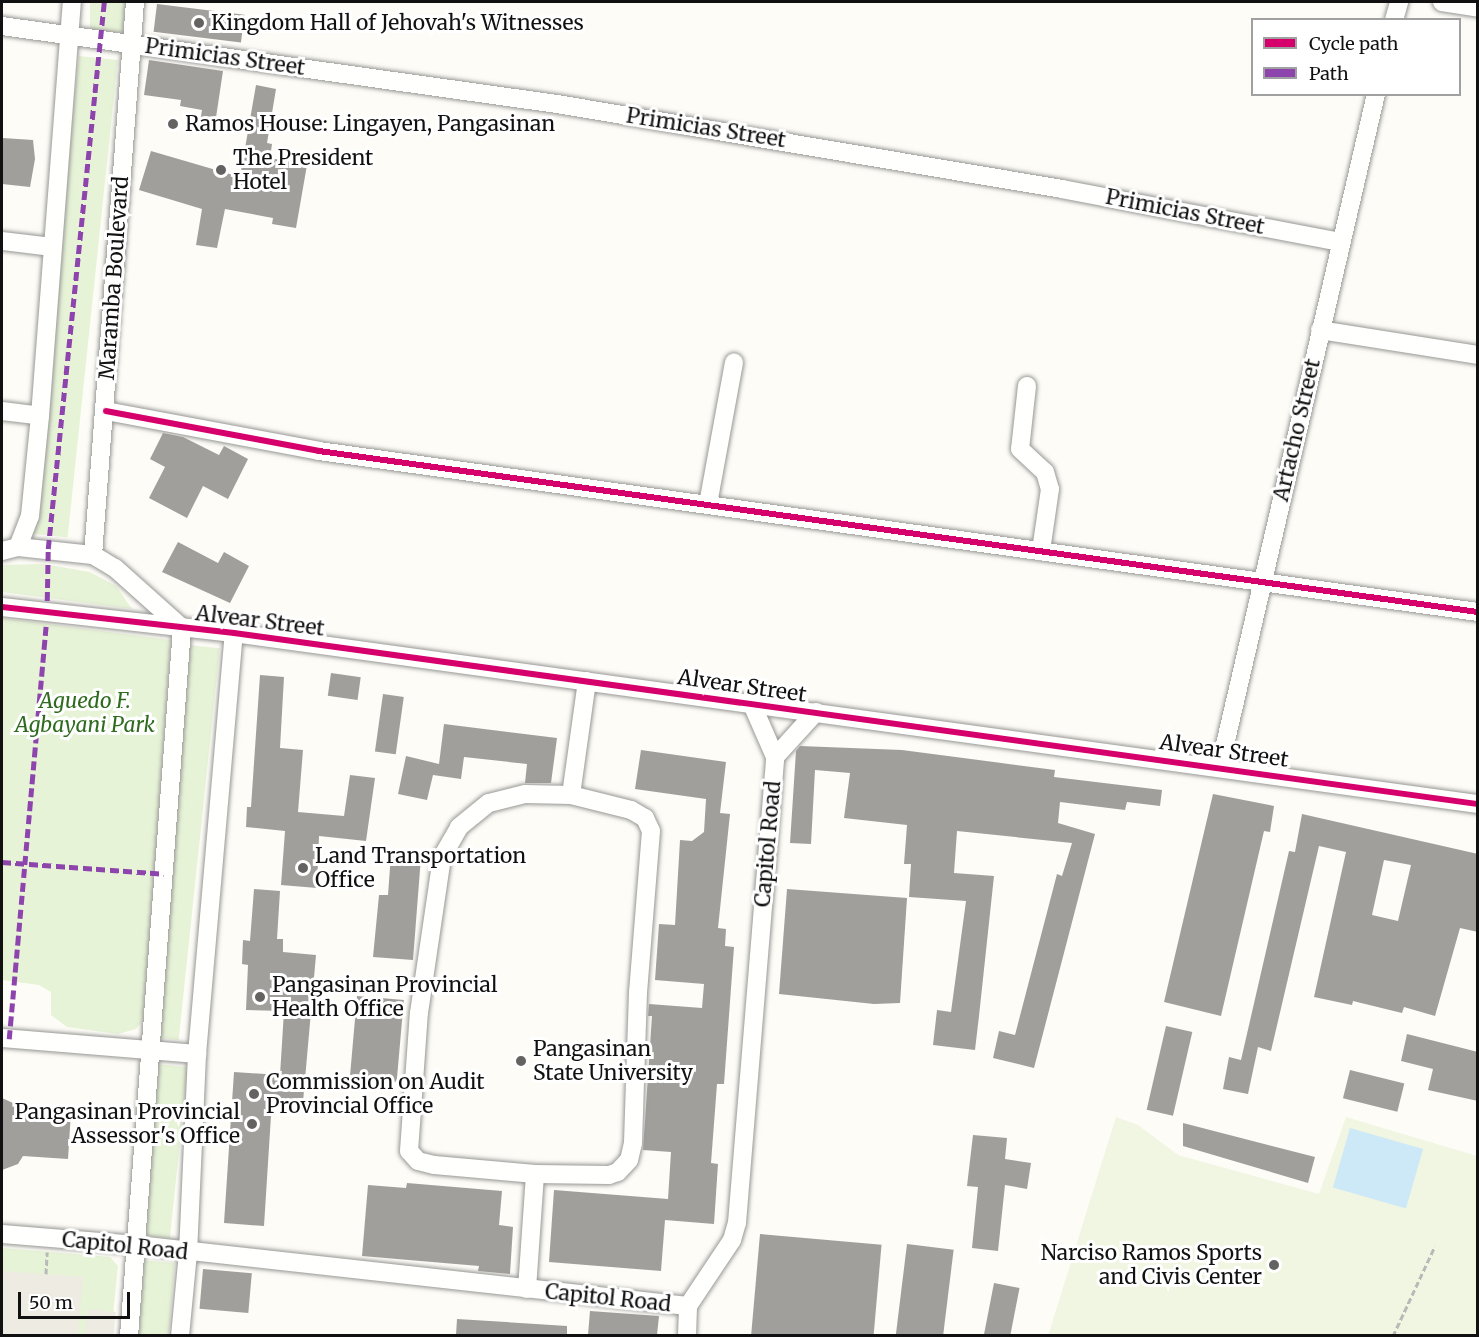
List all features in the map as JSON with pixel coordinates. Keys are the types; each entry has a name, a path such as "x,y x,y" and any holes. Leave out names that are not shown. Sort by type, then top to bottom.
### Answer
{"street":[{"path":"72,2 40,416 30,516 10,549 93,555 115,568 182,628 129,1335"},
{"name":"Maramba Boulevard","path":"93,555 106,411 135,2"},
{"path":"1395,18 1399,2"},
{"path":"1442,2 1478,8"},
{"name":"Primicias Street","path":"2,26 68,38 131,44 720,130 1062,189 1340,242"},
{"name":"Artacho Street","path":"1220,766 1376,96"},
{"path":"2,241 52,247"},
{"path":"1320,330 1478,355"},
{"path":"708,504 734,362"},
{"path":"1027,386 1020,449 1045,472 1050,489 1041,551"},
{"path":"2,411 40,416"},
{"path":"106,411 319,452 708,504 1261,584 1478,612"},
{"name":"Alvear Street","path":"2,607 234,633 1220,766 1478,804"},
{"path":"180,1335 188,1253 197,1054 234,633"},
{"path":"571,795 586,681"},
{"name":"Capitol Road","path":"2,1234 137,1245 188,1253 688,1306 737,1230 775,757 752,704"},
{"name":"Capitol Road","path":"775,757 816,712"},
{"path":"525,794 571,795 632,810 645,818 651,831 638,992 633,1143 629,1160 618,1172 609,1175 535,1174 418,1161 409,1151 411,1089 419,1013 447,844 459,827 489,802 525,794"},
{"path":"2,1038 149,1047 197,1054"},
{"path":"527,1289 535,1174"},
{"path":"687,1335 688,1306"}],"path":[{"path":"1393,1335 1435,1246"},
{"path":"46,1274 47,1250"}],"green space":[{"path":"90,2 130,2 130,32 90,32"},
{"path":"79,56 118,60 68,537 29,533"},
{"path":"43,564 90,572 116,586 132,609 2,592 2,565"},
{"name":"Aguedo F. Agbayani Park","path":"2,618 171,640 144,1019 136,1029 118,1034 67,1027 51,1015 51,992 39,985 2,980"},
{"path":"189,645 220,648 179,1040 148,1037"},
{"path":"157,1064 188,1067 170,1238 139,1235"},
{"name":"Narciso Ramos Sports and Civis Center","path":"1116,1117 1138,1125 1178,1155 1319,1194 1346,1117 1477,1156 1477,1335 1048,1336"},
{"path":"2,1248 110,1257 118,1266 111,1335 2,1335"},
{"path":"142,1260 175,1263 168,1336 135,1336"}],"shaded area":[{"path":"2,1271 83,1277 78,1335 2,1335"},
{"path":"88,1309 116,1312 113,1336 85,1335"}],"water":[{"path":"1350,1128 1423,1149 1406,1209 1333,1188"}],"building":[{"name":"Kingdom Hall of Jehovah's Witnesses","path":"157,4 244,15 241,43 154,32"},
{"path":"149,60 223,71 215,124 200,122 202,110 180,106 181,100 144,95"},
{"path":"256,85 276,89 267,143 272,144 270,158 307,165 296,228 272,224 273,218 225,209 217,248 196,245 202,209 139,190 151,151 240,177"},
{"path":"3,138 33,140 35,159 30,187 2,184"},
{"path":"163,433 183,437 219,455 224,446 248,459 228,499 203,486 187,518 149,498 165,467 150,459"},
{"path":"178,542 218,563 224,552 249,566 230,603 162,572"},
{"path":"331,673 361,677 358,700 328,696"},
{"path":"260,675 284,677 280,748 303,750 298,812 344,816 350,775 375,778 366,841 319,836 317,888 281,885 285,831 246,827 247,807 251,807"},
{"path":"383,694 404,697 396,754 375,751"},
{"path":"444,724 557,738 551,783 525,783 527,764 464,757 461,779 433,775 427,800 398,794 406,756 439,764"},
{"path":"800,746 902,750 1055,770 1054,777 1162,790 1160,806 1127,802 1125,810 1060,802 1058,823 1095,834 1034,1068 993,1058 999,1031 1015,1035 1057,874 1062,876 1072,843 957,831 954,873 994,876 979,1016 975,1050 933,1045 937,1010 951,1012 966,901 909,897 911,864 904,864 907,825 844,818 850,773 815,770 811,844 790,843 796,751"},
{"path":"641,750 726,762 720,813 730,814 718,928 726,929 725,946 734,947 724,1084 717,1084 711,1163 718,1164 714,1224 665,1220 661,1271 549,1262 554,1190 668,1199 671,1152 643,1150 652,1016 648,1016 649,1004 702,1008 704,984 655,980 659,924 675,925 680,840 692,841 704,832 706,799 635,789"},
{"path":"1213,794 1274,806 1270,832 1264,831 1221,1016 1164,1002"},
{"path":"1302,814 1478,854 1478,932 1460,928 1435,1016 1404,1007 1402,1013 1353,1001 1352,1005 1314,997 1346,852 1319,846 1271,1051 1258,1047 1248,1094 1223,1089 1229,1057 1241,1060 1289,851 1295,852","holes":["1384,860 1411,865 1398,921 1372,915"]},
{"path":"391,854 421,857 413,960 373,957 379,895 388,895"},
{"path":"254,889 280,891 277,939 283,939 283,952 316,955 303,1102 272,1100 264,1226 224,1223 234,1072 280,1075 284,1011 246,1010 248,965 242,964 243,940 250,941"},
{"path":"787,889 907,898 900,1003 874,1004 779,994"},
{"path":"357,996 404,1000 397,1082 350,1078"},
{"path":"1166,1026 1192,1032 1173,1116 1147,1110"},
{"path":"1407,1034 1478,1052 1478,1101 1428,1090 1433,1069 1401,1061"},
{"path":"1350,1070 1404,1084 1397,1112 1343,1098"},
{"path":"2,1098 24,1108 71,1112 68,1159 23,1156 18,1164 2,1170"},
{"path":"1183,1123 1315,1157 1308,1183 1183,1146"},
{"path":"973,1135 1007,1138 1005,1159 1031,1163 1027,1189 1005,1185 998,1251 972,1248 978,1187 967,1186"},
{"path":"407,1183 502,1191 499,1225 513,1227 510,1274 478,1271 479,1266 362,1256 368,1185 406,1188"},
{"path":"760,1234 882,1245 874,1336 751,1335"},
{"path":"907,1244 954,1250 943,1336 896,1335"},
{"path":"203,1269 252,1273 248,1313 200,1309"},
{"path":"994,1283 1020,1288 1010,1336 984,1335"},
{"path":"590,1311 659,1316 657,1335 588,1335"},
{"path":"457,1319 567,1326 567,1335 456,1335"}],"marked path":[{"path":"47,601 48,549 104,2"},
{"path":"9,1039 46,626"},
{"path":"2,862 164,874"}],"cycle path":[{"path":"106,411 319,451 1478,612"},
{"path":"2,607 234,633 1478,804"}],"place":[{"name":"Kingdom Hall of Jehovah's Witnesses","path":"199,23"},
{"name":"Ramos House: Lingayen, Pangasinan","path":"173,124"},
{"name":"The President Hotel","path":"221,170"},
{"name":"Land Transportation Office","path":"303,868"},
{"name":"Pangasinan Provincial Health Office","path":"260,997"},
{"name":"Pangasinan State University","path":"521,1061"},
{"name":"Commission on Audit Provincial Office","path":"254,1094"},
{"name":"Pangasinan Provincial Assessor's Office","path":"252,1124"},
{"name":"Narciso Ramos Sports and Civis Center","path":"1274,1265"}]}
